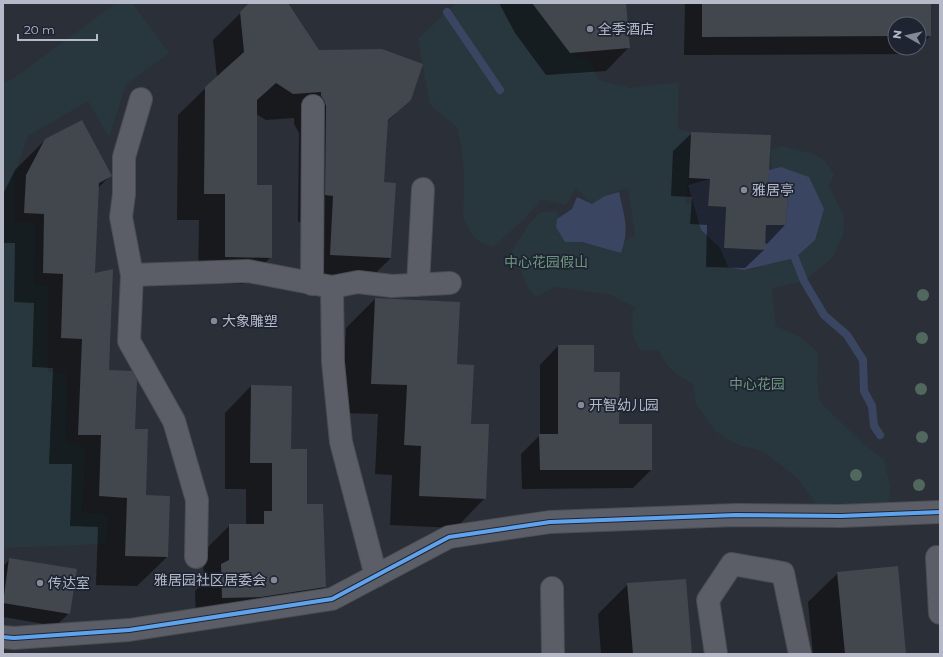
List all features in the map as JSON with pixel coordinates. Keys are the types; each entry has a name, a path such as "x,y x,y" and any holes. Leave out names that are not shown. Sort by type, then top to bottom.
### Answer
{"street":[{"path":"141,99 124,157 124,194 121,217 132,276 129,341 174,420 197,500 196,557"},
{"path":"313,106 322,286 333,362 341,442 376,576"},
{"path":"418,284 423,189"},
{"path":"132,276 248,271 322,286 358,282 392,286 450,283"},
{"path":"3,637 14,638 129,630 332,599 449,538 550,522 736,515 841,516 940,512"},
{"path":"937,557 940,613"},
{"path":"716,654 708,600 732,564 783,573 800,654"},
{"path":"552,588 553,654"}],"green space":[{"path":"116,3 132,3 169,53 126,84 109,137 88,101 28,136 15,173 14,223 35,223 34,284 49,285 48,372 67,373 66,441 86,448 82,512 108,514 106,544 3,548 3,83 13,79"},
{"path":"456,3 534,3 570,53 589,60 598,80 630,88 679,82 678,129 691,132 686,205 693,202 701,230 720,248 728,267 750,270 795,258 814,240 781,167 772,170 770,151 781,146 813,154 824,160 834,174 829,187 844,216 843,235 833,257 804,281 772,288 776,326 800,337 818,352 817,380 820,402 867,447 884,460 890,487 889,514 826,516 797,478 763,451 738,445 715,431 696,404 693,384 669,367 659,351 640,350 632,330 634,307 611,295 554,287 536,297 529,290 512,251 530,223 541,212 557,211 565,242 582,242 621,253 624,243 635,234 628,188 605,196 592,205 576,189 566,205 542,199 524,219 493,247 478,241 470,231 463,218 464,176 462,149 457,127 430,105 418,39"}],"water":[{"path":"781,167 809,177 824,209 815,240 795,258 744,270 728,267 720,248 701,230 688,185 710,179 708,206 726,207 724,248 764,250 766,225 786,225 788,191 768,190 769,170"},
{"path":"619,192 626,229 621,253 582,242 565,242 556,227 557,219 572,209 577,197 592,204 605,196"}],"building":[{"path":"249,3 288,3 319,50 382,49 423,64 411,100 388,120 384,182 396,183 391,258 330,255 333,196 325,195 326,106 321,96 321,92 293,94 276,83 257,100 257,185 272,185 272,258 225,257 225,194 204,194 205,87 244,52 240,12"},
{"name":"全季酒店","path":"532,3 626,3 630,48 570,53"},
{"path":"702,3 931,3 931,36 927,36 927,16 887,16 887,36 702,37"},
{"path":"82,120 112,176 99,183 95,273 113,269 109,370 132,371 137,380 135,429 148,429 146,495 170,496 168,557 125,556 127,498 99,496 101,435 78,435 82,339 61,338 63,274 43,273 44,214 24,213 26,175 45,139"},
{"name":"雅居亭","path":"691,132 771,135 768,190 788,191 786,225 766,225 765,250 724,248 726,207 708,206 710,179 689,178"},
{"path":"375,298 460,302 457,364 474,365 471,424 489,424 486,499 419,496 421,446 404,445 407,385 371,384"},
{"path":"558,345 594,345 594,372 620,372 619,424 652,424 652,470 540,470 539,434 558,434"},
{"path":"251,385 292,386 291,449 307,449 307,504 323,504 326,587 261,597 222,598 221,564 229,560 229,524 264,524 264,511 272,511 272,463 250,463"},
{"name":"传达室","path":"9,558 77,569 70,614 3,603"},
{"path":"898,566 906,654 845,654 837,572"},
{"path":"686,579 692,654 633,654 627,583"}],"waterway":[{"path":"447,12 500,90"},
{"path":"795,258 804,281 824,315 847,335 863,360 864,391 872,406 874,426 880,435"}],"cycle path":[{"path":"3,637 14,638 129,630 332,599 449,537 550,522 736,515 841,516 940,512"}],"place":[{"name":"全季酒店","path":"590,29"},
{"name":"雅居亭","path":"744,190"},
{"name":"大象雕塑","path":"214,321"},
{"name":"开智幼儿园","path":"581,405"},
{"name":"雅居园社区居委会","path":"274,580"},
{"name":"传达室","path":"40,583"}],"park label":[{"name":"中心花园假山","path":"546,262"},
{"name":"中心花园","path":"757,384"}]}
